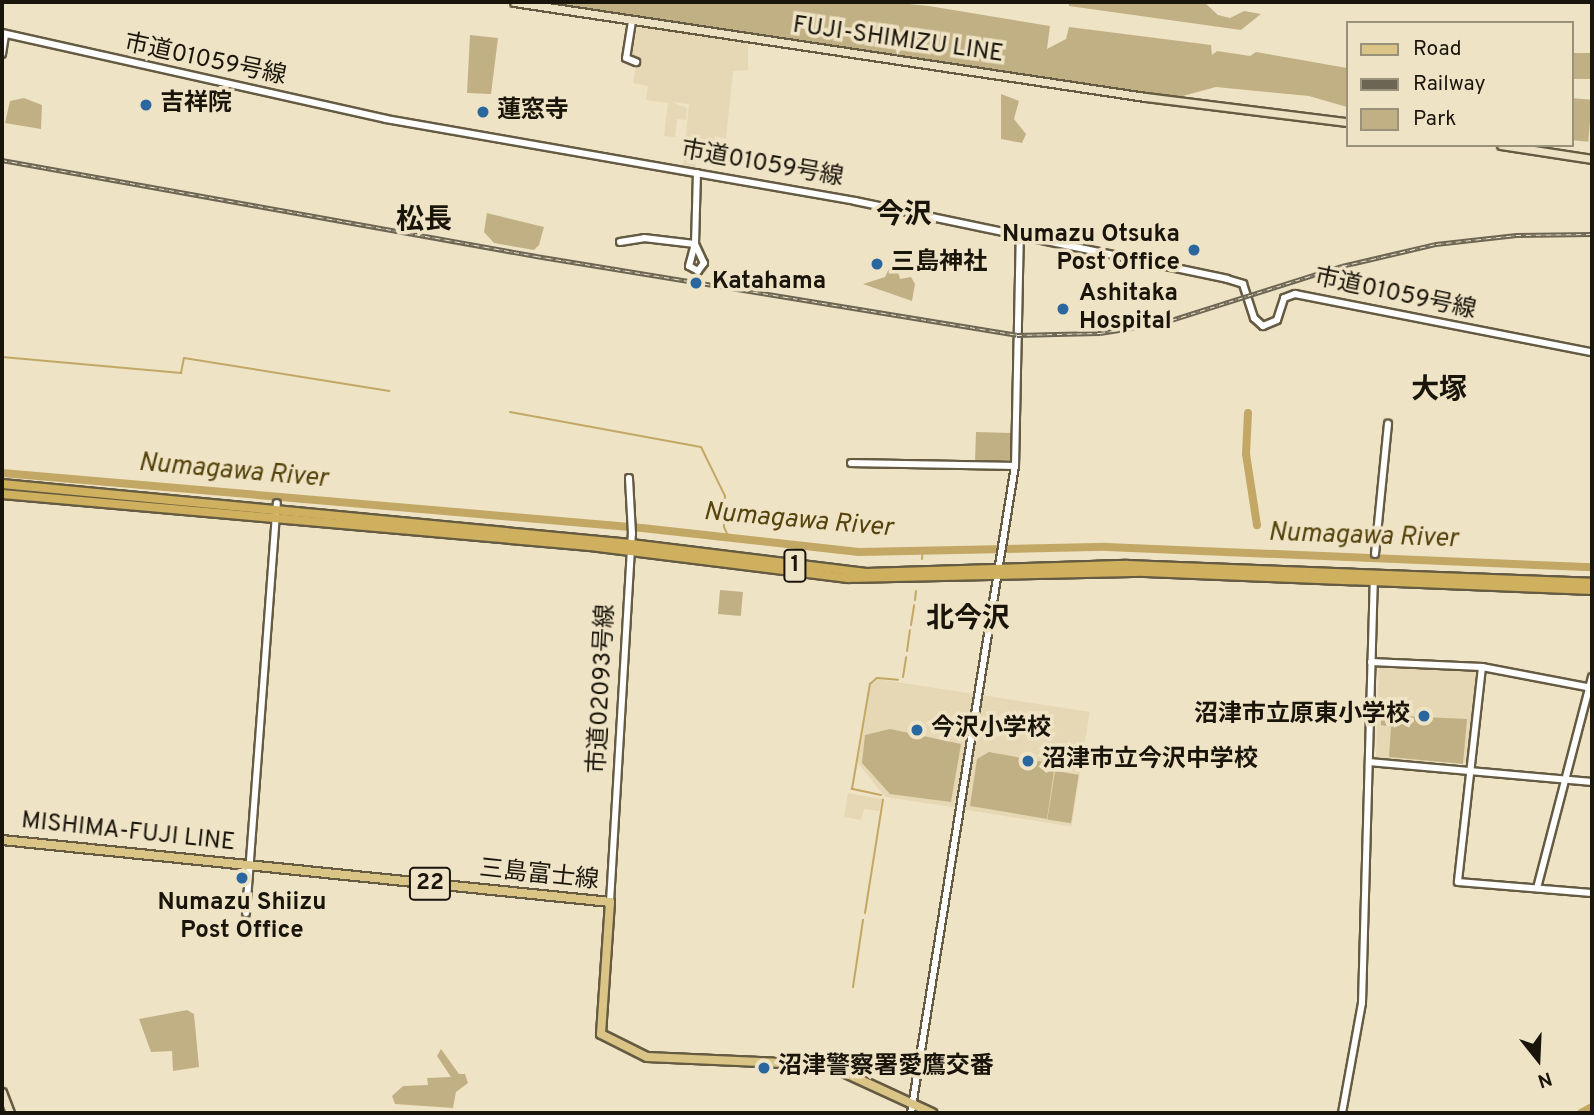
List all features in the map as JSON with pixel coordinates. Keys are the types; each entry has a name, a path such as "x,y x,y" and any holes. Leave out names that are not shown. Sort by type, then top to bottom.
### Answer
{"highway":[{"name":"1","path":"2,484 631,543 845,572 1127,571 1592,590"},
{"name":"1","path":"2,494 277,510"},
{"name":"1","path":"999,571 1174,566 1592,583"}],"main road":[{"name":"FUJI-SHIMIZU LINE","path":"514,2 1145,97 1346,122"},
{"path":"1514,147 1592,159"},
{"name":"MISHIMA-FUJI LINE","path":"2,840 250,864"},
{"name":"三島富士線","path":"250,864 610,902 601,1034 647,1057 828,1065 913,1101"},
{"path":"2,1092 9,1113"},
{"path":"913,1101 932,1113"}],"street":[{"path":"632,20 626,58 636,62"},
{"path":"2,54 3,34"},
{"name":"市道01059号線","path":"3,34 386,119 697,173 1020,235 1243,284 1254,318 1263,326 1277,320 1283,300 1291,294 1592,352"},
{"path":"620,242 644,238 695,244 697,173"},
{"path":"911,1113 1015,466 1020,235"},
{"path":"1375,554 1388,424"},
{"path":"851,463 1015,466"},
{"name":"市道02093号線","path":"610,902 631,543 629,478"},
{"path":"246,913 277,510"},
{"path":"1342,1113 1362,1003 1374,581"},
{"path":"1371,662 1482,667 1591,688"},
{"path":"1482,667 1458,882 1592,893"},
{"path":"1537,888 1592,677"},
{"path":"1369,762 1592,782"}],"shaded area":[{"path":"638,26 748,42 748,70 733,71 726,139 715,136 714,149 698,146 695,170 683,166 689,104 671,102 687,108 686,120 677,119 675,137 664,136 668,103 646,100 648,86 633,83 637,59 631,57"},
{"name":"沼津市立原東小学校","path":"1379,667 1477,670 1474,763 1376,760"},
{"name":"今沢小学校","path":"877,679 974,694 958,808 885,797 858,763 870,685"},
{"name":"沼津市立今沢中学校","path":"982,695 1090,712 1072,827 964,810"},
{"path":"848,793 882,799 879,811 864,809 861,820 844,817"}],"green space":[{"path":"545,2 889,2 1050,26 1047,49 1066,39 1069,27 1211,45 1212,55 1217,51 1250,56 1256,52 1346,68 1346,107 1309,96 1216,87 1179,97"},
{"path":"1069,2 1204,2 1218,15 1230,18 1244,11 1261,14 1241,30 1069,6"},
{"path":"470,35 498,38 491,94 467,93"},
{"path":"1573,53 1592,53 1592,79 1573,79"},
{"path":"1001,94 1019,101 1014,119 1026,134 1022,143 1001,139"},
{"path":"24,98 42,105 41,129 5,123 10,101"},
{"path":"1573,98 1592,100 1588,142 1573,140"},
{"path":"487,213 544,227 539,245 534,250 494,243 484,232"},
{"path":"898,250 902,253 896,264 900,279 911,277 915,284 912,301 863,284 885,277"},
{"path":"976,432 1012,433 1014,460 975,462"},
{"path":"720,590 743,592 741,616 718,614"},
{"path":"1381,715 1467,719 1463,764 1389,757 1391,727 1381,725"},
{"path":"890,729 961,744 951,802 890,794 862,763 865,735"},
{"path":"989,752 1055,764 1047,819 970,806 977,759"},
{"path":"1055,771 1079,775 1071,823 1047,819"},
{"path":"187,1010 194,1014 199,1067 173,1071 172,1051 151,1052 139,1019"},
{"path":"441,1049 459,1074 465,1074 468,1083 456,1092 453,1108 395,1104 392,1096 403,1086 428,1085 427,1078 451,1077 437,1056"}],"waterway":[{"path":"2,357 181,373 184,358 389,391"},
{"path":"510,412 701,447 725,496 724,527 729,538"},
{"path":"1248,413 1246,454 1257,525"},
{"name":"Numagawa River","path":"2,473 642,528 859,552 1107,547 1592,567"},
{"name":"Numagawa River","path":"922,559 923,550"},
{"path":"915,600 916,591"},
{"path":"911,625 914,605"},
{"path":"907,651 910,630"},
{"path":"903,677 906,657"},
{"path":"881,795 852,789 870,684 877,678 898,680"},
{"path":"865,913 883,799"},
{"path":"853,987 863,920"},
{"path":"1581,1113 1592,1107"}],"railway":[{"path":"2,160 536,256 1017,335 1100,333 1162,323 1342,266 1436,244 1516,235 1592,234"}],"place":[{"name":"吉祥院","path":"146,105"},
{"name":"蓮窓寺","path":"483,112"},
{"name":"Numazu Otsuka Post Office","path":"1194,250"},
{"name":"三島神社","path":"877,264"},
{"name":"Katahama","path":"696,283"},
{"name":"Ashitaka Hospital","path":"1063,309"},
{"name":"沼津市立原東小学校","path":"1424,716"},
{"name":"今沢小学校","path":"917,730"},
{"name":"沼津市立今沢中学校","path":"1028,761"},
{"name":"Numazu Shiizu Post Office","path":"242,878"},
{"name":"沼津警察署愛鷹交番","path":"764,1068"}],"district":[{"name":"今沢","path":"904,216"},
{"name":"松長","path":"424,221"},
{"name":"大塚","path":"1439,391"},
{"name":"北今沢","path":"968,620"}]}
